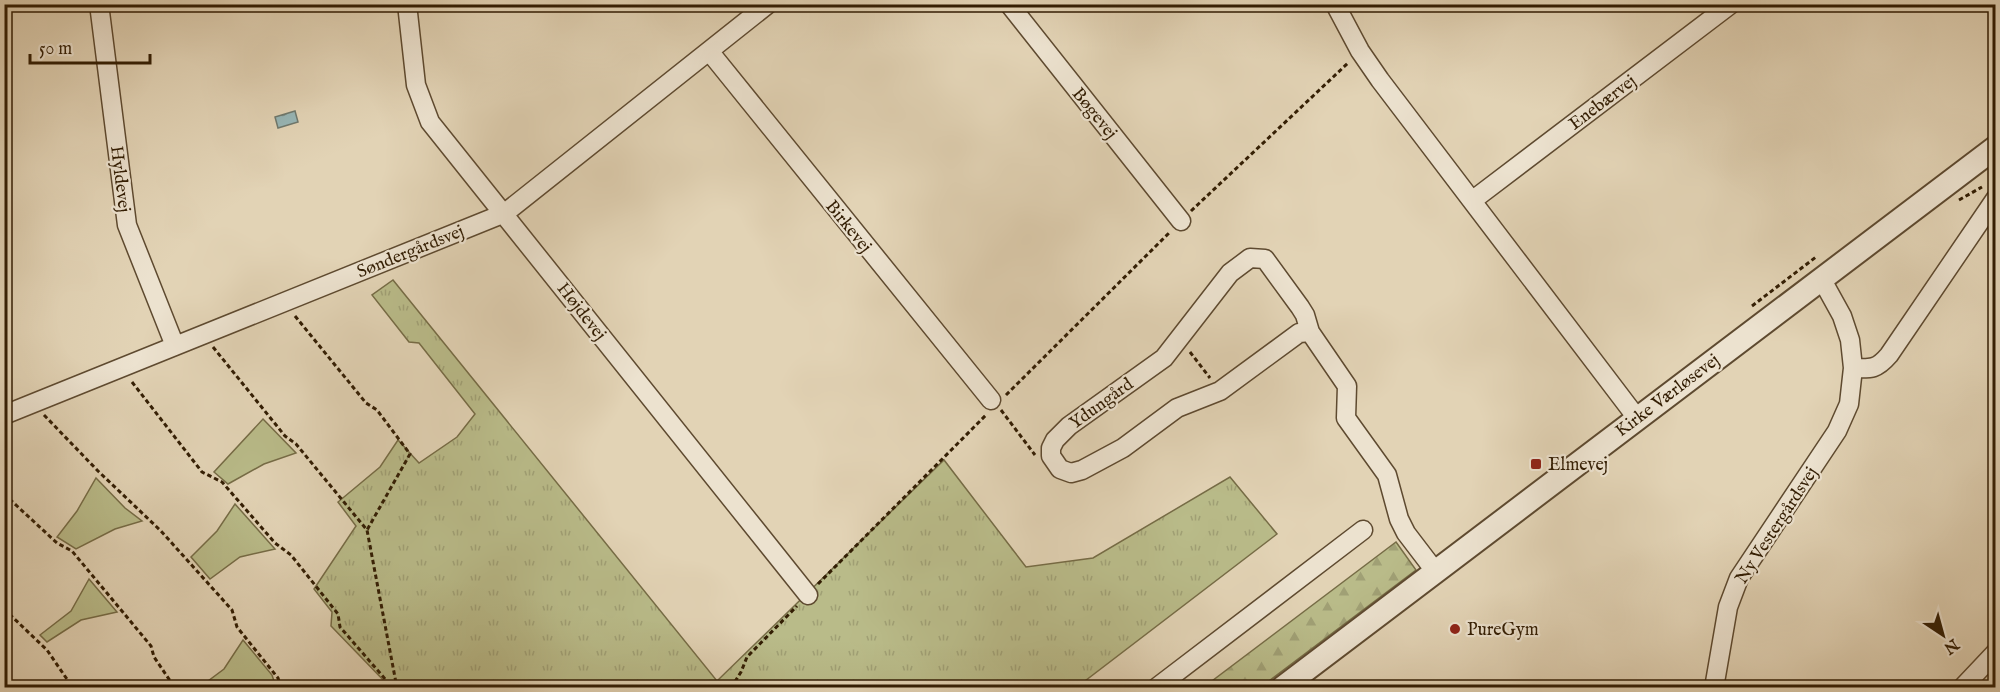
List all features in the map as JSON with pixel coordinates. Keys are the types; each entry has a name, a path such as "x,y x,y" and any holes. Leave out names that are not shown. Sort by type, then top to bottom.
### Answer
{"street":[{"name":"Hyldevej","path":"99,4 127,225 175,346"},
{"name":"Højdevej","path":"407,4 416,85 430,122 808,595"},
{"name":"Søndergårdsvej","path":"4,415 505,213 768,4"},
{"name":"Bøgevej","path":"1009,4 1181,221"},
{"path":"1335,4 1360,51 1380,80 1637,418"},
{"name":"Enebærvej","path":"1473,200 1730,5"},
{"name":"Birkevej","path":"709,51 997,402"},
{"name":"Kirke Værløsevej","path":"1282,687 1995,147"},
{"path":"1853,368 1869,369 1880,365 1889,355 1995,198"},
{"name":"Ydungård","path":"1310,332 1299,333 1221,391 1177,408 1123,448 1082,470 1071,473 1060,469 1051,456 1051,448 1055,440 1069,426 1164,358 1230,273 1250,258 1264,259 1305,315 1310,332 1347,386 1346,418 1387,475 1399,519 1406,533 1435,571"},
{"name":"Ny Vestergårdsvej","path":"1714,687 1728,607 1739,578 1837,431 1849,404 1853,368 1850,340 1845,324 1821,278"},
{"path":"1156,687 1363,530"},
{"path":"1962,687 1995,652"}],"path":[{"path":"731,687 739,678 747,657 997,402 1181,221 1360,51"},
{"path":"284,303 366,403 377,410 410,454 367,530"},
{"path":"205,334 221,359 285,436 296,444 367,530 395,687"},
{"path":"1179,337 1221,391"},
{"path":"121,368 202,472 222,482 275,543 291,555 338,614 340,627 395,687"},
{"path":"997,402 1035,456"},
{"path":"34,404 98,471 161,531 232,610 237,627 278,678 281,687"},
{"path":"4,494 57,543 72,551 151,646 154,657 175,687"},
{"path":"4,609 47,650 73,687"}],"green space":[{"path":"393,280 717,681 944,460 1026,567 1093,558 1230,477 1277,534 1077,687 390,687 331,626 332,612 314,589 356,526 338,502 380,467 398,440 419,463 457,437 475,414 419,343 409,342 372,295"},
{"path":"263,419 296,453 264,464 228,484 214,472"},
{"path":"96,478 125,508 142,521 115,529 76,549 57,537 77,511"},
{"path":"235,504 275,549 240,557 210,579 191,557 217,531"},
{"path":"1396,542 1416,570 1261,687 1204,687"},
{"path":"89,579 117,612 81,620 47,642 40,635 71,611"},
{"path":"243,640 272,675 276,687 200,687 224,669"}],"water":[{"path":"295,111 298,122 278,128 275,117"}],"place":[{"name":"Elmevej","path":"1536,464"},
{"name":"PureGym","path":"1455,629"}]}
